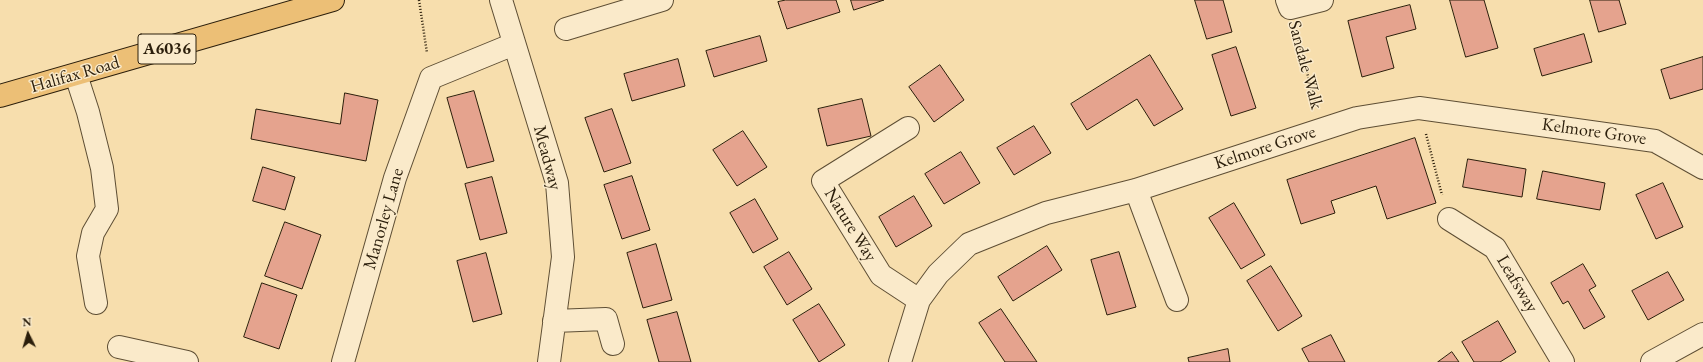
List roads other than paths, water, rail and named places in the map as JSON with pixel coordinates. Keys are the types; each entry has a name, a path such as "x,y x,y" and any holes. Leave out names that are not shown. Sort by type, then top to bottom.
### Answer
{"highway":[{"name":"Halifax Road","path":"0,96 333,0"}],"street":[{"name":"Meadway","path":"501,0 557,183 563,257 549,362"},
{"path":"566,29 662,0"},
{"path":"1289,4 1322,0"},
{"name":"Manorley Lane","path":"343,362 395,178 431,78 514,44"},
{"path":"76,75 88,112 100,161 107,209 93,233 88,256 96,303"},
{"name":"Kelmore Grove","path":"900,362 919,300 938,274 969,244 1046,212 1136,190 1357,118 1418,108 1655,141 1703,168"},
{"name":"Nature Way","path":"908,128 823,181 881,275 919,300"},
{"path":"1136,190 1177,300"},
{"name":"Leafsway","path":"1449,219 1496,248 1563,362"},
{"path":"554,321 606,319 613,344"},
{"path":"1652,362 1703,334"},
{"path":"119,347 188,362"}]}
